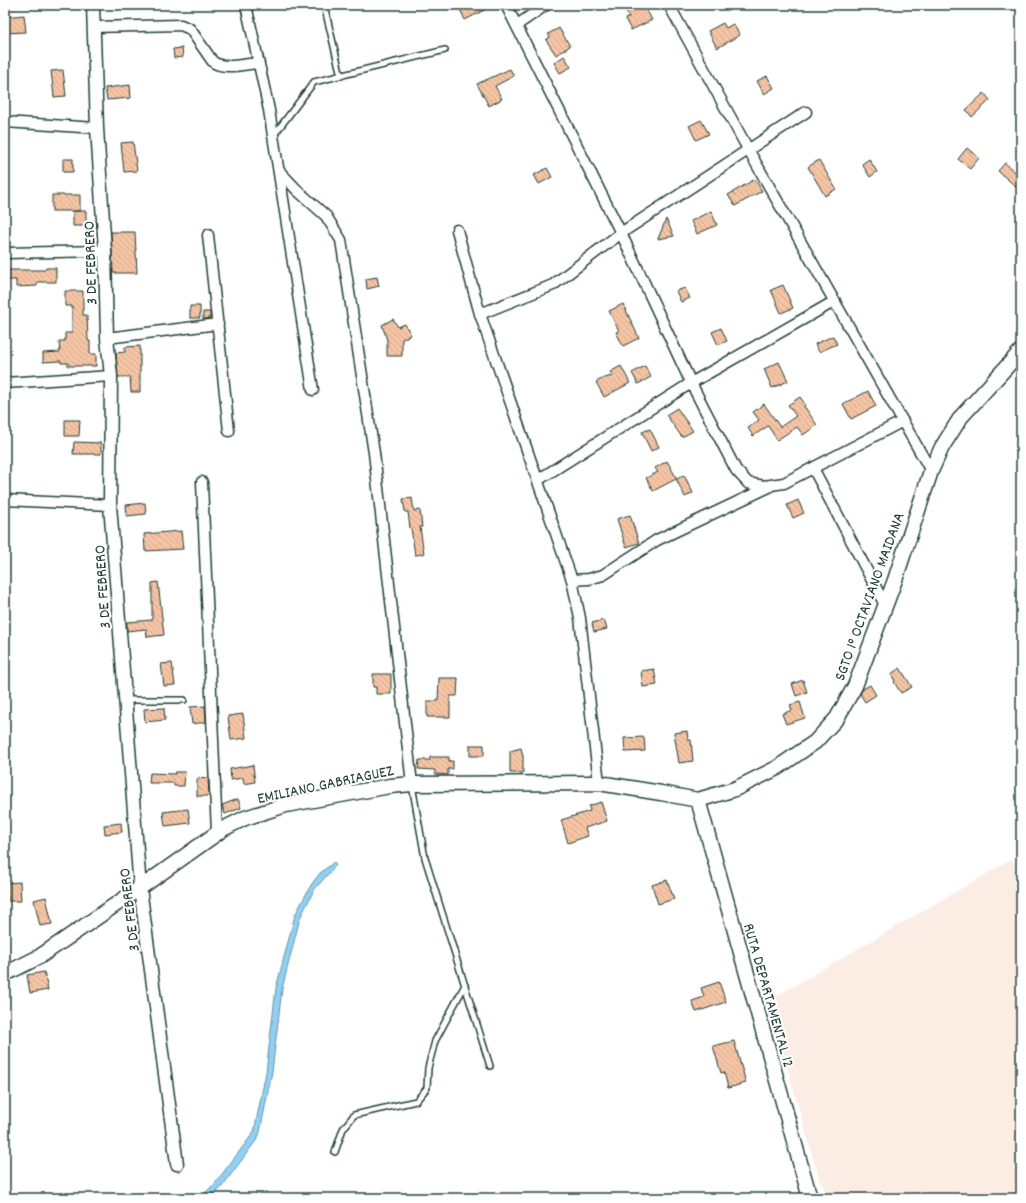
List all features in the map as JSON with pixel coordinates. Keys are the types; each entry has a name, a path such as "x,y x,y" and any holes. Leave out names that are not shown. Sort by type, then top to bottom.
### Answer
{"main road":[{"name":"SGTO 1° OCTAVIANO MAIDANA","path":"698,800 735,789 777,768 815,742 837,718 855,686 886,605 931,471 942,447 961,418 1019,356"},
{"name":"EMILIANO GABRIAGUEZ","path":"5,974 39,957 217,833 245,818 286,805 390,786 412,784 599,783 698,800"},
{"name":"RUTA DEPARTAMENTAL 12","path":"698,800 810,1198"}],"street":[{"name":"3 DE FEBRERO","path":"93,5 97,128 105,251 107,338 111,376 110,505 140,888 177,1164"},
{"path":"246,5 280,172 313,390"},
{"path":"506,5 621,233 691,383 736,470 748,483 764,486 784,483 903,421"},
{"path":"517,25 546,5"},
{"path":"669,5 749,151 931,471"},
{"path":"94,27 181,25 190,29 213,62 219,66 258,63"},
{"path":"480,314 553,285 621,233 749,151 806,112"},
{"path":"5,122 97,128"},
{"path":"280,172 298,191 326,216 341,240 374,453 412,784"},
{"path":"457,230 480,314 572,580 580,618 599,783"},
{"path":"208,235 229,431"},
{"path":"5,253 105,251"},
{"path":"538,480 691,383 835,301"},
{"path":"107,338 218,324"},
{"path":"5,383 111,376"},
{"path":"813,468 886,605"},
{"path":"202,482 217,833"},
{"path":"572,580 589,580 603,575 657,540 775,484"},
{"path":"5,500 110,505"}],"lane":[{"path":"324,5 341,76"},
{"path":"273,136 314,82 445,50"},
{"path":"125,700 184,700"},
{"path":"412,784 425,858 490,1066"},
{"path":"335,1152 343,1129 354,1115 416,1101 427,1088 428,1068 434,1041 465,985"}],"shaded area":[{"path":"1012,859 1021,879 1021,1198 831,1198 820,1182 768,1001"}],"water":[{"path":"334,862 336,865 314,890 300,918 282,989 272,1072 258,1138 221,1188 211,1198 200,1198 216,1182 254,1132 266,1072 276,988 295,915 311,885 320,873"}],"building":[{"path":"458,5 494,5 465,20"},
{"path":"623,5 644,5 652,20 631,30 625,19 629,17"},
{"path":"24,15 26,32 5,33 5,17"},
{"path":"723,23 726,28 733,24 740,35 717,48 708,31"},
{"path":"559,28 570,46 556,55 546,40 550,37 548,34"},
{"path":"182,48 183,57 174,58 173,49"},
{"path":"564,56 571,67 560,73 554,63"},
{"path":"510,69 514,76 495,86 502,99 489,106 477,84"},
{"path":"63,70 66,96 54,97 51,71"},
{"path":"767,76 774,88 764,94 757,81"},
{"path":"130,85 131,98 107,100 105,88"},
{"path":"984,93 990,100 972,117 966,110"},
{"path":"701,120 709,134 696,140 689,126"},
{"path":"133,142 137,171 124,172 121,143"},
{"path":"967,148 979,158 970,169 958,159"},
{"path":"63,159 73,159 73,172 63,172"},
{"path":"869,159 877,172 870,177 862,164"},
{"path":"819,160 836,189 825,196 808,167"},
{"path":"1005,163 1021,177 1021,191 998,171"},
{"path":"547,168 552,177 539,184 534,175"},
{"path":"755,179 762,191 735,206 728,195"},
{"path":"52,195 80,195 80,211 52,211"},
{"path":"73,211 86,211 86,226 73,226"},
{"path":"711,211 717,225 697,234 691,221"},
{"path":"666,219 674,236 658,239"},
{"path":"111,232 135,232 137,273 113,273"},
{"path":"45,268 56,268 56,282 37,282 37,286 16,287 16,280 5,280 5,270 45,270"},
{"path":"377,277 379,286 367,289 366,279"},
{"path":"783,285 793,308 781,313 771,290"},
{"path":"685,288 690,298 681,302 676,291"},
{"path":"65,291 83,291 83,315 87,315 90,354 96,354 96,366 68,366 68,363 61,363 61,361 43,362 43,353 60,352 59,341 65,341 65,333 72,333 72,306 65,306"},
{"path":"623,304 639,338 623,346 616,332 619,331 609,311"},
{"path":"190,306 200,306 200,318 190,318"},
{"path":"203,312 210,312 210,318 203,319"},
{"path":"393,319 398,327 405,324 411,335 402,339 402,356 387,356 387,340 382,325"},
{"path":"721,328 727,341 718,345 712,332"},
{"path":"833,336 837,344 819,352 815,344"},
{"path":"140,346 140,392 131,392 130,377 118,377 116,353 125,352 125,347"},
{"path":"779,362 788,381 772,388 764,369"},
{"path":"621,366 630,383 604,397 596,382 613,376 610,372"},
{"path":"645,366 651,377 638,384 632,373"},
{"path":"868,391 876,406 851,419 843,404"},
{"path":"800,397 805,404 804,406 817,425 803,435 797,427 777,440 768,426 753,436 748,428 759,420 753,412 764,404 780,427 796,416 788,405"},
{"path":"677,408 693,431 682,437 666,415"},
{"path":"65,420 80,420 79,436 65,436"},
{"path":"650,429 659,447 651,451 642,432"},
{"path":"74,442 101,443 101,454 73,454"},
{"path":"667,461 677,479 684,475 693,493 685,497 676,479 653,491 646,478 658,472 655,468"},
{"path":"412,498 414,511 420,510 422,527 420,527 424,554 415,555 408,512 405,512 403,499"},
{"path":"798,500 804,513 793,518 787,505"},
{"path":"145,503 146,514 127,516 126,505"},
{"path":"630,515 639,543 626,547 617,519"},
{"path":"181,531 183,549 145,551 144,534"},
{"path":"158,582 164,635 147,637 146,629 127,631 127,622 152,620 152,583"},
{"path":"604,620 607,629 594,632 592,623"},
{"path":"172,663 175,685 164,686 161,664"},
{"path":"900,668 912,687 901,693 891,674"},
{"path":"654,669 657,685 643,687 641,671"},
{"path":"373,674 391,674 391,694 376,694 376,687 373,687"},
{"path":"439,678 458,678 457,696 450,696 450,717 427,717 427,701 438,701"},
{"path":"803,680 807,692 796,696 792,684"},
{"path":"870,685 876,695 865,702 860,694 863,689"},
{"path":"800,702 805,718 786,724 782,714 792,710 790,705"},
{"path":"205,706 206,722 192,724 190,707"},
{"path":"164,708 165,720 145,722 144,709"},
{"path":"243,714 246,738 231,740 228,716"},
{"path":"687,731 688,740 691,740 693,761 679,763 674,733"},
{"path":"644,737 645,751 625,752 624,738"},
{"path":"470,745 484,745 484,756 470,756"},
{"path":"521,748 523,756 523,773 510,773 510,751"},
{"path":"430,757 449,757 449,761 453,761 453,769 448,769 448,775 435,774 435,770 418,769 419,760 430,760"},
{"path":"253,765 255,782 244,784 243,778 231,780 230,769"},
{"path":"175,772 185,772 184,786 174,786 174,783 149,783 150,773 175,774"},
{"path":"208,778 209,796 197,796 197,779"},
{"path":"238,799 241,808 225,814 222,805"},
{"path":"601,802 607,821 585,828 588,836 568,843 561,820 590,811 589,806"},
{"path":"188,809 190,823 165,826 163,812"},
{"path":"121,823 122,832 105,834 104,825"},
{"path":"667,880 674,899 658,904 652,885"},
{"path":"20,882 21,901 8,901 7,883"},
{"path":"46,897 52,924 40,926 34,900"},
{"path":"44,972 48,990 30,993 27,975"},
{"path":"719,982 726,1002 696,1012 692,1001 704,997 701,988"},
{"path":"734,1041 746,1083 728,1088 724,1072 721,1073 713,1046"}]}
